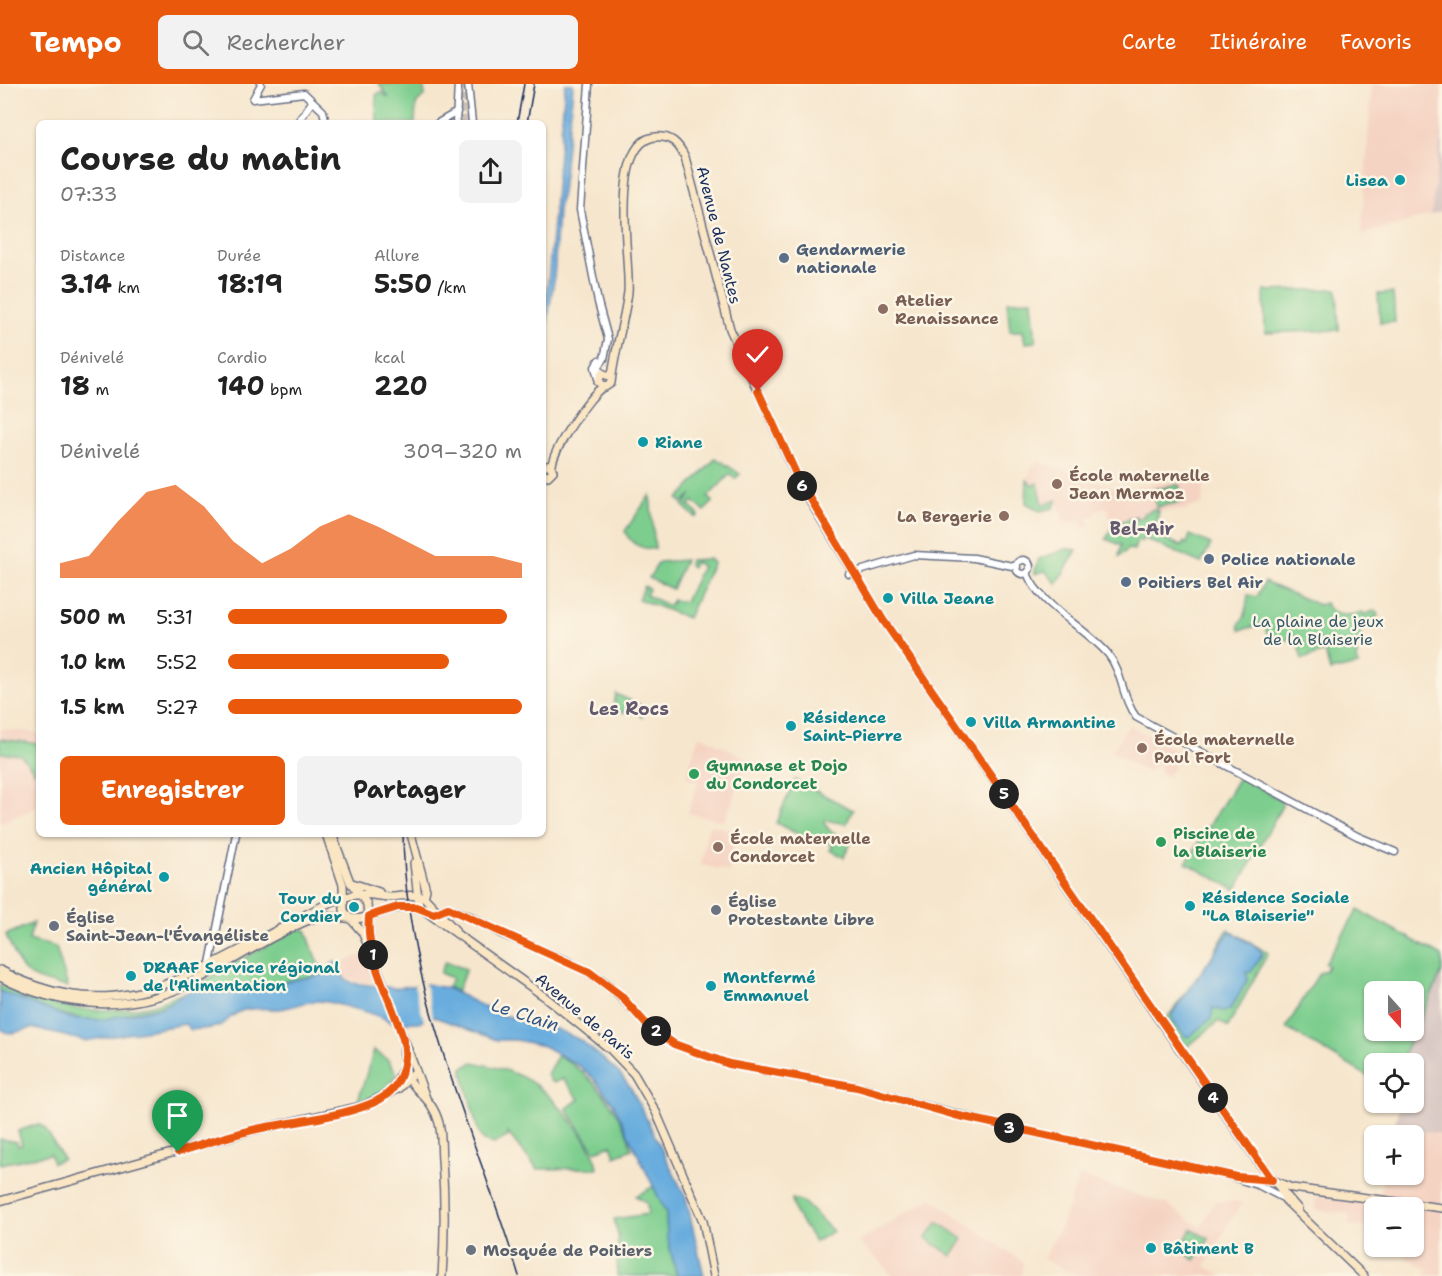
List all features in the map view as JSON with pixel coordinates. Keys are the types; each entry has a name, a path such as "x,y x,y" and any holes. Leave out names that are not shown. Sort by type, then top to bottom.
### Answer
{"main road":[{"name":"Avenue de Nantes","path":"546,471 615,357 628,288 625,194 627,172 632,157 642,144 653,138 664,137 675,142 685,157 730,329 794,470 851,573 1280,1189"},
{"path":"327,837 343,885 344,911 362,932 374,959 404,1044 426,1098 436,1114 440,1129 446,1219 442,1276"},
{"path":"333,837 350,882 368,906 368,931 374,959"},
{"path":"411,837 420,900"},
{"path":"0,977 42,995 96,1004 134,1001 184,982 312,918 332,915 349,918 369,916 420,900 426,890 413,848"},
{"path":"409,895 416,880"},
{"path":"350,882 391,896"},
{"name":"Avenue de Paris","path":"211,969 342,899 362,895 409,895 439,911 458,935"},
{"name":"Avenue de Paris","path":"420,900 428,913 545,997 610,1050 641,1084 703,1221 714,1276"},
{"path":"0,970 49,990 105,998 147,992 184,982"},
{"path":"387,1095 400,1078 403,1068 404,1044"},
{"path":"403,1068 415,1090 426,1098"},
{"path":"0,1201 254,1130 363,1107 387,1095 409,1080 416,1071"},
{"path":"1272,1180 1290,1188"},
{"path":"1280,1189 1290,1188 1442,1208"},
{"path":"1280,1189 1285,1199 1298,1209"},
{"path":"1280,1189 1365,1276"}],"street":[{"path":"261,84 253,99 306,94 323,111 325,120"},
{"path":"456,120 458,84"},
{"path":"468,84 472,120"},
{"path":"589,84 580,210 598,302 607,334 606,354 599,366 603,378"},
{"path":"299,120 312,102"},
{"path":"443,120 458,110 470,106"},
{"path":"851,573 914,555 974,558 1017,567 1021,573 1027,573"},
{"path":"1017,567 1019,561 1026,560 1030,566 1027,573"},
{"path":"1027,573 1036,589 1109,656 1119,671 1136,717 1357,836 1395,852"},
{"path":"211,969 235,837"},
{"path":"428,913 447,907 501,934 566,960 605,982 646,1024 674,1044 734,1065 857,1087 955,1115 1237,1177 1285,1199"},
{"path":"1237,1177 1272,1180"},
{"path":"1260,1186 1280,1189"}],"shaded area":[{"path":"1372,84 1442,84 1442,126 1431,215 1361,235"},
{"path":"1442,126 1442,212 1431,215"},
{"path":"1039,462 1120,489 1205,477 1202,504 1184,510 1155,511 1137,519 1135,517 1113,525 1107,507 1095,511 1096,515 1088,518 1090,525 1083,528 1080,521 1064,522 1057,501 1043,506 1038,483 1032,485 1027,480 1032,466"},
{"name":"École maternelle Paul Fort","path":"1129,725 1181,754 1168,777 1159,772 1161,767 1155,764 1149,773 1111,752"},
{"path":"0,729 36,733 36,807 0,824"},
{"path":"699,735 758,763 755,774 745,770 724,821 688,813 698,782 686,777"},
{"name":"École maternelle Condorcet","path":"711,825 732,830 735,834 728,873 701,865 708,828"},
{"path":"366,953 376,980 364,983 345,977 340,963"},
{"path":"1442,972 1442,1134 1424,1132 1424,1125 1395,1125 1398,1113 1424,1113 1424,1053 1404,1053 1409,1041 1424,1041 1424,1010"},
{"path":"1424,1132 1442,1134 1442,1276 1425,1276 1428,1269 1405,1258 1424,1257 1424,1197 1379,1197 1382,1185 1424,1185"},
{"path":"1079,1176 1166,1204 1201,1227 1215,1201 1242,1202 1205,1266 1223,1276 1075,1276 1043,1259 1062,1224"},
{"path":"1316,1197 1364,1203 1364,1227 1349,1226 1349,1214 1315,1210"},
{"path":"931,1198 1023,1262 1021,1276 891,1276 882,1263 858,1242"}],"green space":[{"path":"379,84 423,84 425,95 416,104 415,120 377,120 376,95 381,92 389,98"},
{"path":"1337,289 1339,330 1265,333 1264,291"},
{"path":"1393,293 1395,322 1380,323 1378,294"},
{"path":"1032,300 1036,342 1025,343 1023,331 1010,331 1007,301"},
{"path":"716,458 740,474 735,479 730,474 708,497 713,502 704,511 693,501 689,506 699,515 696,518 683,506 692,494 682,503 678,499"},
{"path":"1027,480 1033,485 1038,483 1043,505 1057,500 1053,508 1040,511 1026,503"},
{"path":"1179,485 1183,502 1156,507 1155,489 1166,487 1168,490 1168,486"},
{"path":"650,495 655,549 637,545 625,531"},
{"path":"1154,509 1159,511 1156,524 1160,525 1160,537 1182,546 1184,542 1187,544 1190,535 1211,544 1201,563 1143,538 1141,542 1137,541 1134,550 1128,549 1119,557 1121,545 1106,539 1113,525 1136,516 1137,519"},
{"path":"1066,549 1077,550 1057,584 1045,571 1034,574 1039,559"},
{"path":"709,559 713,563 688,618 638,599 644,586 649,589 646,595 669,606 673,600 685,602 702,566 695,562 692,567 689,565 690,560"},
{"path":"685,560 672,589 649,578 659,562"},
{"name":"La plaine de jeux de la Blaiserie","path":"1264,582 1319,605 1325,603 1332,611 1342,615 1363,612 1364,615 1376,610 1378,616 1362,631 1357,643 1358,665 1330,671 1325,652 1302,659 1296,637 1271,644 1264,624 1240,630 1239,625 1245,615 1248,595 1257,597"},
{"path":"616,694 644,707 642,717 639,714 616,711 617,714 612,713"},
{"path":"0,739 36,744 36,772 21,755 0,753"},
{"path":"1240,776 1281,800 1282,806 1236,890 1186,863"},
{"path":"795,780 853,810 846,824 825,820 824,823 830,831 851,842 844,857 830,850 833,845 817,838 814,842 776,823"},
{"path":"1358,910 1442,956 1442,972 1424,1010 1424,981 1364,981 1364,1041 1409,1041 1404,1053 1364,1053 1364,1074 1286,1028 1319,973 1326,970 1328,965 1325,963"},
{"path":"33,923 29,940 56,947 68,987 42,981 26,973 21,967 6,935"},
{"path":"298,929 306,930 318,964 322,965 325,975 265,985 192,989 223,969"},
{"path":"1228,929 1268,953 1228,1027 1219,1021 1187,1047 1167,1018 1209,961"},
{"path":"445,962 466,969 457,992 448,987 452,978 440,973"},
{"path":"0,985 53,1004 91,1010 148,1006 182,994 162,1006 103,1020 91,1020 64,1015 37,1006 0,991"},
{"path":"374,1050 388,1060 397,1074 382,1093 357,1104"},
{"path":"558,1055 583,1073 604,1095 621,1121 632,1149 615,1156 611,1145 595,1151 566,1109 579,1099 563,1079 554,1083 550,1081 547,1074"},
{"path":"473,1062 512,1073 542,1090 563,1110 582,1135 590,1147 598,1168 537,1169 507,1132 509,1136 494,1144 484,1141 479,1134 463,1074 463,1068"},
{"path":"38,1124 45,1128 63,1159 53,1163 50,1154 0,1164 0,1139 17,1142 18,1146 22,1145 18,1131"},
{"path":"654,1186 666,1213 667,1236 677,1276 617,1276 618,1235 614,1219 648,1214 647,1203 636,1196"},
{"path":"792,1199 803,1202 833,1231 815,1242 795,1213"},
{"path":"938,1222 963,1239 952,1256 926,1238"},
{"path":"1191,1229 1209,1239 1195,1260 1180,1250 1185,1241 1189,1240 1186,1238"}],"water":[{"path":"565,84 573,84 562,192 558,209 554,280 546,329"},
{"path":"1230,931 1261,950 1262,955 1251,972 1246,972 1248,979 1230,1010 1223,1011 1213,1008 1211,1019 1188,1037 1185,1036 1173,1021 1172,1014"},
{"path":"336,962 344,978 352,983 395,988 425,984 447,988 500,1015 529,1020 556,1029 580,1040 600,1056 620,1074 632,1090 686,1198 704,1276 677,1276 667,1236 666,1213 613,1103 581,1067 544,1046 516,1040 497,1040 432,1016 419,1022 392,1023 357,1009 319,1001 278,1009 260,1008 241,1011 213,1028 191,1030 185,1024 85,1041 32,1028 9,1034 0,1028 0,991 70,1018 100,1020 162,1007 196,987 258,986 335,973 331,964"}],"pier":[{"path":"424,982 434,1020 424,1021 414,985"}],"tunnel":[{"path":"463,120 464,84"}],"railway":[{"path":"518,120 524,84"},
{"path":"528,120 534,84"},
{"path":"403,837 407,892 416,949 429,1004 445,1059 519,1276"}],"place":[{"name":"Lisea","path":"1400,180"},
{"name":"Gendarmerie nationale","path":"784,258"},
{"name":"Atelier Renaissance","path":"883,309"},
{"name":"Riane","path":"643,442"},
{"name":"École maternelle Jean Mermoz","path":"1057,484"},
{"name":"La Bergerie","path":"1004,516"},
{"name":"Police nationale","path":"1209,559"},
{"name":"Poitiers Bel Air","path":"1126,582"},
{"name":"Villa Jeane","path":"888,598"},
{"name":"Villa Armantine","path":"971,722"},
{"name":"Résidence Saint-Pierre","path":"791,726"},
{"name":"École maternelle Paul Fort","path":"1142,748"},
{"name":"Gymnase et Dojo du Condorcet","path":"694,774"},
{"name":"Piscine de la Blaiserie","path":"1161,842"},
{"name":"École maternelle Condorcet","path":"718,847"},
{"name":"Ancien Hôpital général","path":"164,877"},
{"name":"Résidence Sociale \"La Blaiserie\"","path":"1190,906"},
{"name":"Tour du Cordier","path":"354,907"},
{"name":"Église Protestante Libre","path":"716,910"},
{"name":"Église Saint-Jean-l'Évangéliste","path":"54,926"},
{"name":"DRAAF Service régional de l'Alimentation","path":"131,976"},
{"name":"Montfermé Emmanuel","path":"711,986"},
{"name":"Bâtiment B","path":"1151,1248"},
{"name":"Mosquée de Poitiers","path":"471,1250"}],"district":[{"name":"Bel-Air","path":"1142,529"},
{"name":"Les Rocs","path":"629,709"}],"route":[{"path":"178,1152 254,1130 363,1107 387,1095 402,1073 404,1044 374,959 368,923 369,916 394,907 406,906 434,914 448,908 470,916 501,934 566,960 605,982 646,1024 674,1044 729,1064 857,1087 955,1115 1237,1177 1272,1180 883,620 813,506 791,465 758,391"}],"water label":[{"name":"Le Clain","path":"525,1015"}]}
